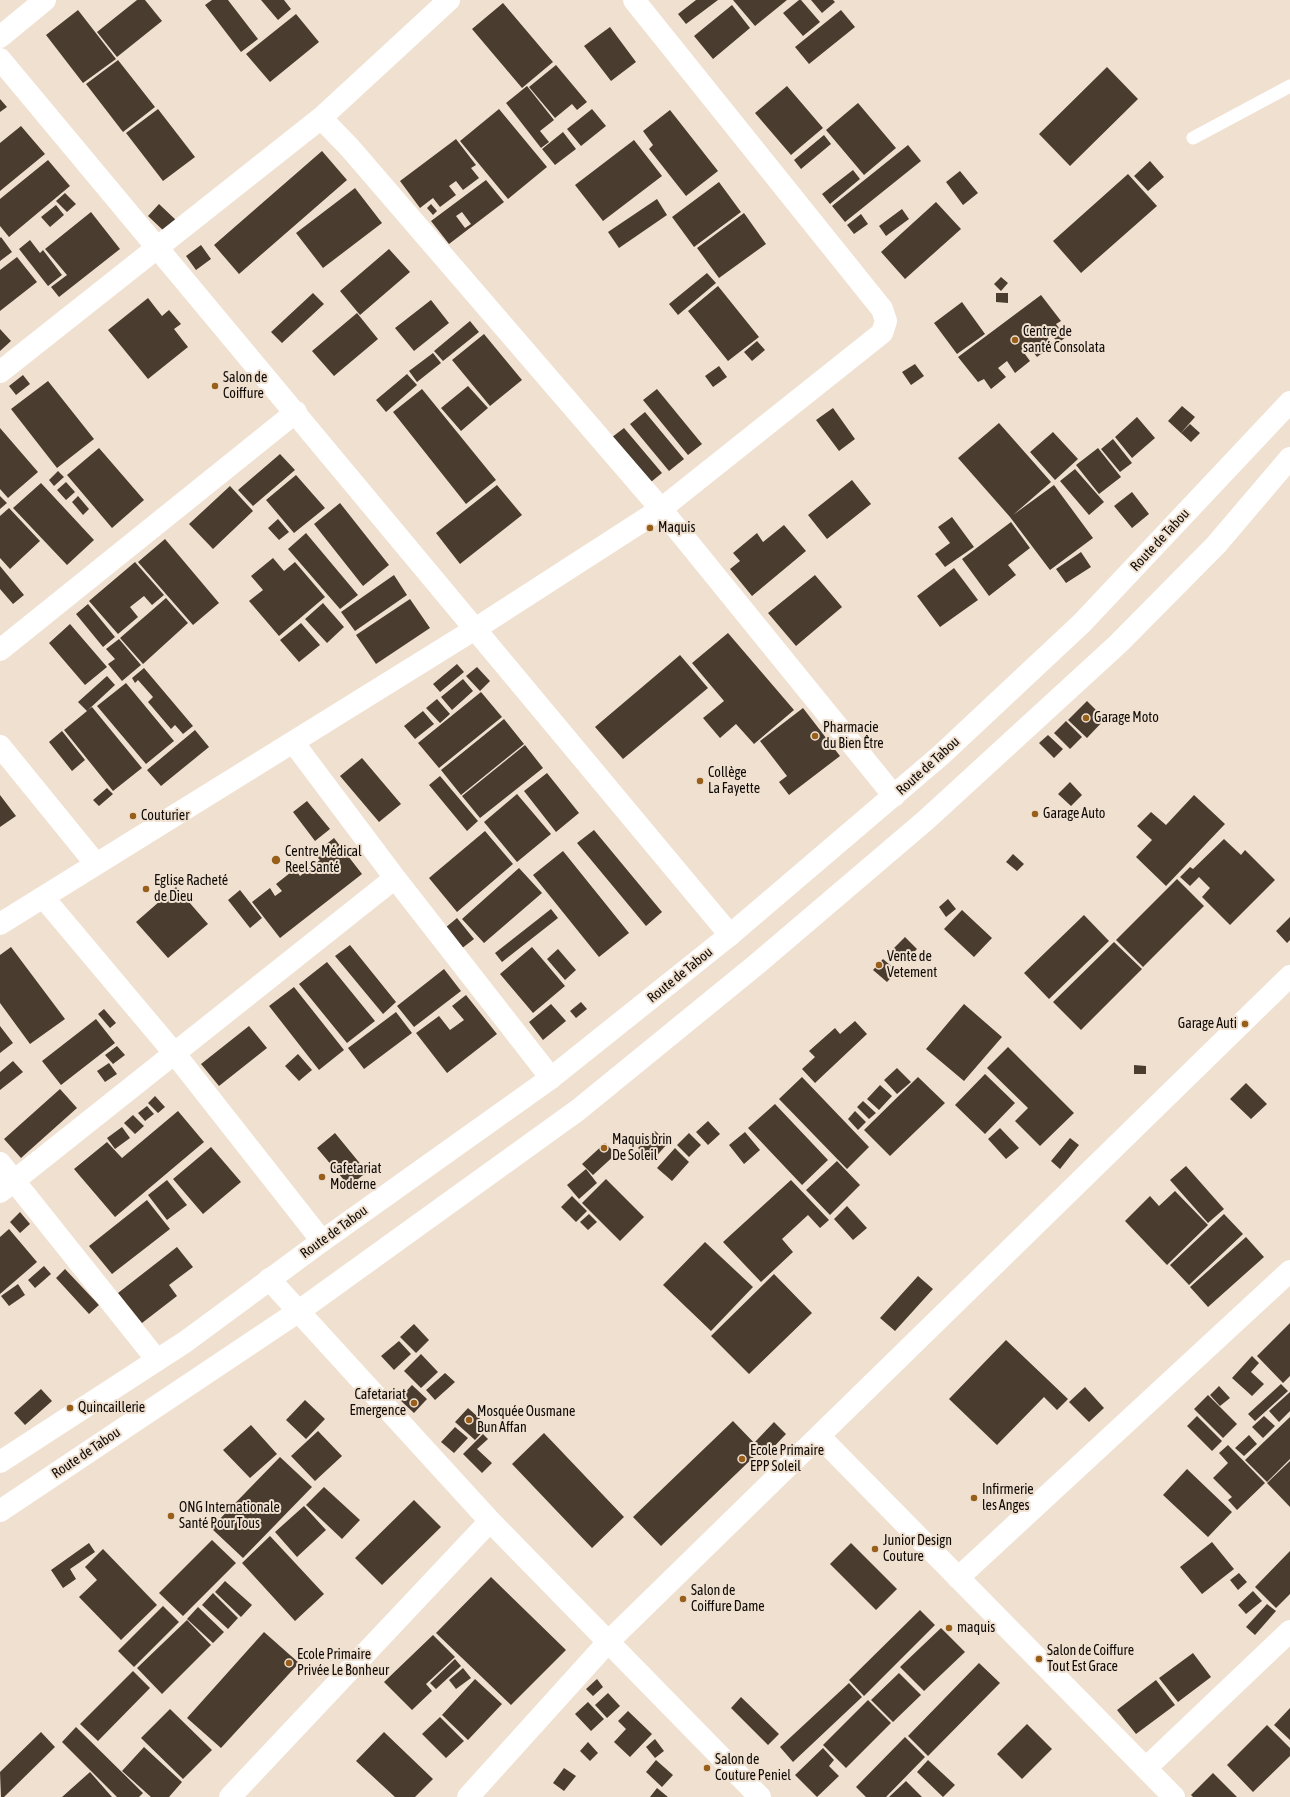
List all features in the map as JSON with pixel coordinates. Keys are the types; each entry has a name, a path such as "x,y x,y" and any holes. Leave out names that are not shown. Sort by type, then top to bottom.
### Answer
{"street":[{"path":"0,37 45,0"},
{"path":"0,372 321,118 449,0"},
{"path":"0,924 475,629 661,509 882,333 886,321 882,309 634,0"},
{"path":"0,59 296,412 730,935"},
{"path":"321,118 350,148 661,509 894,796"},
{"name":"Route de Tabou","path":"0,1462 157,1360 551,1078 730,935 941,755 1082,623 1290,402"},
{"path":"0,650 296,412"},
{"name":"Route de Tabou","path":"0,1510 299,1311 578,1110 757,964 926,820 1118,644 1216,545 1290,458"},
{"path":"293,742 395,878 551,1078"},
{"path":"0,746 96,864"},
{"path":"7,1186 395,878"},
{"path":"43,897 175,1054 322,1241"},
{"path":"468,1797 608,1642 820,1437 1290,976"},
{"path":"0,1163 7,1186 157,1360"},
{"path":"958,1578 1290,1271"},
{"path":"269,1279 490,1521 760,1797"},
{"path":"820,1437 1174,1797"},
{"path":"230,1797 490,1521"},
{"path":"1146,1768 1290,1632"}],"lane":[{"path":"1193,138 1290,86"}],"building":[{"path":"137,0 145,0 162,21 117,57 97,32"},
{"path":"212,0 228,0 258,39 241,52 205,5"},
{"path":"261,0 284,0 291,9 278,20"},
{"path":"696,0 718,0 686,24 678,14"},
{"path":"733,0 787,0 755,26"},
{"path":"801,0 820,22 803,36 783,13"},
{"path":"811,0 833,0 835,2 822,13"},
{"path":"503,3 553,62 522,88 472,29"},
{"path":"732,5 750,28 713,59 694,36"},
{"path":"78,10 116,59 83,83 46,35"},
{"path":"841,10 855,27 809,64 795,47"},
{"path":"296,14 319,42 270,82 246,54"},
{"path":"610,27 636,62 611,81 584,46"},
{"path":"118,60 155,107 123,132 86,84"},
{"path":"556,65 587,102 577,110 572,104 555,118 529,87"},
{"path":"1107,67 1138,99 1070,166 1039,134"},
{"path":"527,86 554,120 540,131 549,142 541,148 506,103"},
{"path":"787,86 823,128 791,155 755,113"},
{"path":"0,99 7,107 0,112"},
{"path":"858,103 896,148 864,175 826,130"},
{"path":"158,109 195,157 163,181 126,133"},
{"path":"499,109 547,167 508,199 460,141"},
{"path":"592,109 606,126 581,146 567,129"},
{"path":"670,110 718,171 686,196 649,149 653,145 643,131"},
{"path":"21,126 45,154 0,191 0,143"},
{"path":"563,132 576,149 555,165 542,149"},
{"path":"824,135 831,144 801,169 794,160"},
{"path":"456,139 476,165 471,168 479,178 463,190 456,181 449,186 456,195 440,207 433,198 420,208 400,181"},
{"path":"634,140 662,176 603,221 575,185"},
{"path":"908,145 921,161 845,222 832,206"},
{"path":"322,151 347,180 239,274 214,245"},
{"path":"48,160 70,186 9,237 0,226 0,199"},
{"path":"1150,161 1164,177 1148,191 1134,176"},
{"path":"853,170 860,179 830,204 822,194"},
{"path":"960,171 978,193 963,205 946,182"},
{"path":"1128,174 1157,206 1081,273 1053,241"},
{"path":"486,180 504,202 449,244 431,221","holes":["462,212 471,224 465,228 456,216"]},
{"path":"719,182 741,212 694,247 672,217"},
{"path":"355,188 382,223 323,268 296,233"},
{"path":"65,193 76,204 67,212 56,201"},
{"path":"657,199 667,215 619,248 608,232"},
{"path":"936,202 961,229 905,279 881,252"},
{"path":"159,204 177,221 166,233 148,216"},
{"path":"431,204 437,211 433,215 427,208"},
{"path":"56,205 64,215 50,227 41,217"},
{"path":"902,209 909,219 886,236 879,226"},
{"path":"91,212 120,249 59,297 51,287 67,275 45,249"},
{"path":"744,213 766,244 719,278 697,248"},
{"path":"861,214 868,224 854,234 847,225"},
{"path":"1,237 12,252 0,261 0,238"},
{"path":"30,240 40,253 43,250 62,275 48,286 19,249"},
{"path":"201,245 211,259 196,270 186,256"},
{"path":"389,249 410,272 360,315 340,291"},
{"path":"17,257 37,282 0,311 0,270"},
{"path":"707,273 716,283 678,315 669,304"},
{"path":"1001,277 1008,283 1001,291 994,284"},
{"path":"718,286 759,337 728,361 688,311"},
{"path":"313,293 324,304 282,343 271,332"},
{"path":"996,293 1008,293 1008,303 996,302"},
{"name":"Centre de santé Consolata","path":"1041,295 1061,321 1056,324 1066,337 1058,343 1048,330 1044,333 1053,345 1037,357 1028,345 1022,350 1030,361 1015,373 1007,361 998,368 1006,377 991,389 984,379 978,382 958,357"},
{"path":"148,298 162,316 169,310 181,324 174,329 188,347 148,379 108,330"},
{"path":"431,300 449,323 414,351 395,328"},
{"path":"962,302 985,334 957,354 934,323"},
{"path":"357,313 378,339 334,376 312,351"},
{"path":"470,321 479,332 443,361 434,351"},
{"path":"0,329 11,341 0,351"},
{"path":"484,334 522,380 490,406 452,360"},
{"path":"757,341 765,350 752,361 744,352"},
{"path":"433,353 441,363 417,382 409,371"},
{"path":"915,364 924,376 911,385 902,372"},
{"path":"719,366 727,377 713,387 705,376"},
{"path":"407,374 417,385 386,412 376,400"},
{"path":"23,375 30,384 16,395 9,386"},
{"path":"48,381 94,439 57,468 11,409"},
{"path":"468,386 488,408 461,431 441,408"},
{"path":"422,389 496,480 466,504 393,412"},
{"path":"657,389 702,444 688,455 643,400"},
{"path":"1182,406 1195,417 1181,433 1168,421"},
{"path":"833,408 855,439 839,451 816,420"},
{"path":"645,412 684,459 669,471 630,424"},
{"path":"1137,417 1155,438 1132,458 1115,437"},
{"path":"999,423 1051,482 1013,515 1054,485 1093,538 1050,570 1010,517 958,458"},
{"path":"1190,424 1200,433 1191,442 1181,433"},
{"path":"0,428 38,472 8,498 0,489"},
{"path":"624,428 662,473 646,486 607,441"},
{"path":"1053,432 1078,459 1055,480 1030,452"},
{"path":"1113,439 1132,463 1120,472 1101,449"},
{"path":"99,448 144,500 112,528 67,475"},
{"path":"1098,448 1121,477 1099,494 1076,465"},
{"path":"280,454 295,470 253,506 238,490"},
{"path":"1075,469 1104,502 1089,515 1060,481"},
{"path":"58,471 64,477 54,486 49,480"},
{"path":"296,475 325,508 294,533 266,500"},
{"path":"852,480 871,504 827,539 808,515"},
{"path":"66,482 75,492 66,500 57,490"},
{"path":"41,483 94,540 67,565 13,508"},
{"path":"497,485 522,515 460,564 436,533"},
{"path":"230,486 253,511 213,549 189,524"},
{"path":"1132,492 1149,514 1132,528 1114,506"},
{"path":"0,496 7,503 0,509"},
{"path":"78,496 89,509 83,515 72,502"},
{"path":"340,503 389,565 363,586 314,524"},
{"path":"9,508 40,541 10,569 0,558 0,516"},
{"path":"952,517 974,547 945,567 935,554 950,543 938,527"},
{"path":"278,519 289,532 279,540 268,528"},
{"path":"1011,522 1030,548 1008,565 1016,575 989,596 962,559"},
{"path":"784,525 806,551 752,596 730,569 740,561 733,553 757,533 763,542"},
{"path":"306,533 358,595 340,609 288,549"},
{"path":"165,539 219,603 193,625 138,562"},
{"path":"1081,552 1091,567 1066,583 1056,569"},
{"path":"273,558 284,571 295,562 325,597 279,636 249,601 263,590 251,576"},
{"path":"135,562 164,595 152,605 144,596 130,607 138,617 118,634 89,601"},
{"path":"0,566 24,595 13,604 0,589"},
{"path":"954,568 978,600 940,627 917,596"},
{"path":"394,575 407,595 355,631 341,612"},
{"path":"815,575 842,607 796,646 768,613"},
{"path":"166,598 188,623 143,664 120,638"},
{"path":"410,599 430,628 376,664 356,635"},
{"path":"323,603 344,627 327,643 305,619"},
{"path":"88,604 115,637 103,647 76,614"},
{"path":"301,623 320,645 299,662 280,640"},
{"path":"70,624 107,667 85,685 49,643"},
{"path":"728,633 794,710 754,744 736,724 720,738 703,718 724,701 692,663"},
{"path":"119,639 141,665 122,681 108,664 115,659 106,649"},
{"path":"680,655 708,688 623,759 595,727"},
{"path":"457,664 464,672 440,692 433,684"},
{"path":"477,667 490,681 480,691 466,676"},
{"path":"144,668 193,726 183,734 175,725 171,729 148,702 153,697 138,680 135,683 132,678"},
{"path":"107,676 115,685 88,710 92,707 142,768 113,791 64,730 87,711 78,702"},
{"path":"463,679 473,691 452,710 441,697"},
{"path":"126,683 174,741 146,764 97,706"},
{"path":"481,692 502,717 439,768 418,743"},
{"path":"437,699 450,714 440,723 426,708"},
{"path":"1087,701 1105,719 1087,738 1068,720"},
{"path":"803,708 840,756 789,795 779,782 787,776 760,741"},
{"path":"423,711 434,724 415,739 404,726"},
{"path":"504,719 524,744 461,795 441,770"},
{"path":"1066,721 1082,737 1070,749 1054,733"},
{"path":"195,730 209,747 161,786 147,770"},
{"path":"62,731 85,760 72,771 49,742"},
{"path":"1048,735 1063,749 1054,758 1039,743"},
{"path":"525,745 543,768 480,818 462,796"},
{"path":"362,758 401,804 379,822 340,776"},
{"path":"547,773 579,813 556,832 524,791"},
{"path":"440,776 478,821 467,831 429,785"},
{"path":"1070,782 1082,795 1071,806 1058,794"},
{"path":"107,788 113,794 99,806 93,800"},
{"path":"517,794 551,834 517,862 484,822"},
{"path":"0,795 16,816 0,827"},
{"path":"1194,795 1225,824 1166,886 1136,857 1152,840 1137,826 1151,812 1166,825"},
{"path":"307,801 330,829 315,841 293,812"},
{"path":"594,830 662,912 646,926 577,843"},
{"path":"485,831 513,864 457,912 429,878"},
{"name":"Centre Médical Reel Santé","path":"334,838 362,874 280,938 252,902 270,888 275,896 282,891 276,884 295,869 300,876 320,860 314,854"},
{"path":"1224,839 1241,855 1245,850 1275,880 1230,925 1202,897 1210,888 1199,877 1190,886 1180,877 1190,867 1193,869"},
{"path":"563,851 629,933 599,957 533,875"},
{"path":"1013,854 1024,864 1017,871 1006,862"},
{"path":"519,868 542,893 484,943 462,919"},
{"path":"1177,879 1204,906 1143,967 1116,940"},
{"path":"176,887 208,924 168,958 136,922"},
{"path":"240,890 262,918 250,928 228,900"},
{"path":"948,899 956,909 946,917 939,907"},
{"path":"551,909 558,918 502,962 495,953"},
{"path":"962,910 992,938 974,957 944,929"},
{"path":"1084,915 1109,941 1049,999 1024,973"},
{"path":"1290,917 1290,940 1287,943 1276,931"},
{"path":"457,918 474,939 461,949 445,928"},
{"path":"905,937 917,949 905,961 893,949"},
{"path":"1114,942 1142,969 1081,1030 1053,1002"},
{"path":"350,945 396,1002 383,1014 335,956"},
{"path":"11,947 65,1019 30,1044 0,1003 0,955"},
{"path":"532,947 565,986 533,1013 500,974"},
{"path":"558,949 576,970 565,980 547,959"},
{"path":"883,959 897,971 887,982 873,970"},
{"path":"327,962 375,1021 347,1043 299,984"},
{"path":"444,969 461,991 414,1027 397,1006"},
{"path":"294,987 344,1050 319,1070 269,1006"},
{"path":"466,995 497,1034 447,1073 416,1033 439,1016 450,1030 464,1020 452,1006"},
{"path":"581,1002 587,1009 576,1018 570,1011"},
{"path":"551,1004 566,1021 543,1040 529,1022"},
{"path":"964,1004 1002,1037 964,1081 926,1049"},
{"path":"104,1009 116,1023 110,1028 98,1014"},
{"path":"396,1012 412,1033 364,1069 348,1048"},
{"path":"96,1019 115,1043 61,1085 42,1061"},
{"path":"855,1021 867,1034 815,1083 802,1069 815,1057 809,1051 835,1028 840,1034"},
{"path":"0,1026 13,1043 0,1053"},
{"path":"249,1026 267,1048 219,1086 201,1064"},
{"path":"117,1046 125,1055 113,1064 105,1055"},
{"path":"1008,1047 1074,1113 1040,1146 1015,1121 1028,1108 987,1068"},
{"path":"298,1054 312,1070 299,1081 285,1066"},
{"path":"13,1061 23,1072 0,1090 0,1072"},
{"path":"109,1063 117,1074 105,1082 97,1071"},
{"path":"1134,1065 1146,1066 1146,1074 1134,1074"},
{"path":"897,1068 911,1082 897,1094 884,1080"},
{"path":"985,1074 1015,1103 985,1134 955,1105"},
{"path":"802,1077 869,1147 847,1169 779,1099"},
{"path":"918,1077 945,1103 890,1156 864,1130"},
{"path":"1246,1083 1267,1104 1251,1119 1230,1099"},
{"path":"880,1085 892,1096 879,1110 867,1099"},
{"path":"60,1089 77,1108 21,1158 4,1139"},
{"path":"155,1096 165,1107 158,1113 148,1103"},
{"path":"863,1101 876,1113 869,1119 857,1107"},
{"path":"775,1104 828,1160 802,1185 748,1128"},
{"path":"147,1106 154,1114 145,1121 138,1113"},
{"path":"178,1111 204,1142 115,1217 74,1169 107,1142 122,1158"},
{"path":"855,1111 866,1122 858,1130 848,1119"},
{"path":"133,1115 144,1126 135,1134 124,1123"},
{"path":"708,1121 720,1134 708,1145 696,1132"},
{"path":"122,1127 130,1138 115,1149 107,1138"},
{"path":"1000,1128 1019,1148 1006,1159 988,1139"},
{"path":"655,1131 668,1143 652,1161 638,1148"},
{"path":"745,1132 760,1150 744,1164 729,1145"},
{"path":"335,1133 367,1172 349,1186 317,1148"},
{"path":"689,1133 701,1145 689,1157 677,1145"},
{"path":"1070,1138 1079,1145 1060,1169 1051,1161"},
{"path":"605,1143 616,1154 593,1175 582,1164"},
{"path":"211,1147 241,1182 203,1214 173,1179"},
{"path":"675,1148 689,1162 672,1181 657,1168"},
{"path":"837,1161 860,1185 830,1215 806,1190"},
{"path":"1186,1166 1224,1209 1208,1223 1170,1180"},
{"path":"586,1169 597,1183 579,1199 567,1185"},
{"path":"606,1179 644,1217 620,1241 582,1203"},
{"path":"167,1180 187,1205 167,1220 148,1195"},
{"path":"791,1180 829,1220 820,1228 808,1215 782,1239 793,1252 761,1282 723,1242"},
{"path":"1175,1191 1208,1225 1167,1265 1125,1221 1150,1196 1159,1206"},
{"path":"572,1196 587,1211 576,1222 561,1207"},
{"path":"147,1200 170,1229 112,1274 89,1246"},
{"path":"847,1206 867,1228 853,1240 834,1219"},
{"path":"20,1212 30,1224 20,1233 10,1222"},
{"path":"589,1214 597,1222 588,1230 580,1222"},
{"path":"1224,1214 1243,1234 1189,1285 1170,1265"},
{"path":"9,1229 37,1262 0,1294 0,1237"},
{"path":"1246,1237 1264,1257 1208,1307 1190,1287"},
{"path":"705,1242 753,1287 711,1331 663,1285"},
{"path":"177,1247 193,1267 169,1285 177,1296 142,1323 118,1293"},
{"path":"44,1266 51,1274 35,1288 28,1280"},
{"path":"65,1269 99,1305 89,1314 56,1278"},
{"path":"774,1274 812,1313 749,1374 711,1336"},
{"path":"918,1276 933,1289 895,1331 880,1318"},
{"path":"18,1284 25,1295 9,1306 1,1296"},
{"path":"1290,1323 1290,1376 1283,1383 1257,1356"},
{"path":"414,1324 429,1340 416,1353 400,1337"},
{"path":"1006,1340 1068,1399 1057,1410 1044,1397 997,1445 949,1399"},
{"path":"399,1341 411,1354 394,1370 381,1356"},
{"path":"421,1354 438,1372 421,1388 404,1371"},
{"path":"1252,1356 1259,1363 1251,1372 1264,1384 1252,1396 1232,1378"},
{"path":"445,1373 455,1382 435,1400 426,1390"},
{"path":"1281,1384 1288,1391 1255,1421 1248,1414"},
{"path":"412,1385 427,1399 414,1413 399,1399"},
{"path":"1219,1386 1230,1398 1220,1406 1210,1395"},
{"path":"1085,1387 1104,1408 1089,1422 1069,1402"},
{"path":"41,1389 52,1401 25,1425 14,1413"},
{"path":"1290,1392 1290,1411 1279,1422 1269,1411"},
{"path":"1208,1395 1237,1424 1223,1438 1194,1409"},
{"path":"305,1400 325,1419 306,1439 286,1420"},
{"path":"468,1408 488,1426 475,1440 455,1422"},
{"path":"1197,1416 1222,1441 1212,1451 1187,1426"},
{"path":"1264,1416 1275,1426 1263,1438 1252,1427"},
{"path":"1290,1417 1290,1459 1267,1482 1245,1460"},
{"path":"733,1421 761,1450 661,1546 633,1517"},
{"path":"774,1422 786,1434 767,1454 755,1442"},
{"path":"251,1425 277,1454 250,1478 223,1450"},
{"path":"455,1427 468,1438 454,1453 441,1442"},
{"path":"318,1431 342,1456 315,1481 291,1456"},
{"path":"544,1433 624,1517 592,1548 512,1464"},
{"path":"483,1434 488,1439 477,1449 492,1463 482,1473 463,1454"},
{"path":"1249,1435 1257,1444 1244,1456 1235,1448"},
{"path":"1228,1445 1265,1483 1237,1510 1228,1500 1232,1497 1213,1478 1228,1463 1219,1453"},
{"path":"280,1457 312,1487 243,1558 211,1528"},
{"path":"1290,1461 1290,1507 1267,1483"},
{"path":"1187,1469 1232,1512 1208,1537 1163,1495"},
{"path":"324,1487 360,1520 342,1539 306,1505"},
{"path":"414,1500 441,1527 382,1585 355,1558"},
{"path":"304,1506 326,1530 297,1557 275,1532"},
{"path":"270,1536 324,1594 295,1621 242,1563"},
{"path":"212,1540 236,1563 183,1616 159,1593"},
{"path":"1212,1542 1234,1569 1202,1594 1180,1567"},
{"path":"89,1543 95,1552 70,1569 76,1579 63,1588 51,1570"},
{"path":"851,1543 897,1589 876,1610 830,1564"},
{"path":"103,1549 157,1605 121,1640 79,1597 97,1580 85,1567"},
{"path":"1290,1551 1290,1594 1276,1608 1255,1587"},
{"path":"1239,1573 1247,1582 1238,1590 1230,1580"},
{"path":"491,1577 566,1650 511,1705 436,1633"},
{"path":"225,1581 252,1605 241,1617 215,1592"},
{"path":"1253,1591 1262,1601 1246,1614 1238,1605"},
{"path":"213,1593 238,1618 228,1629 202,1605"},
{"path":"1267,1604 1276,1611 1255,1635 1246,1627"},
{"path":"163,1606 179,1622 134,1667 118,1651"},
{"path":"198,1607 224,1632 213,1643 187,1619"},
{"path":"920,1610 935,1625 864,1696 849,1680"},
{"path":"187,1620 211,1645 162,1694 137,1668"},
{"path":"941,1628 965,1652 924,1691 900,1667"},
{"path":"264,1632 299,1663 221,1748 187,1718"},
{"path":"433,1635 455,1657 426,1684 432,1691 412,1710 384,1682"},
{"path":"1193,1653 1211,1677 1178,1702 1159,1678"},
{"path":"455,1659 461,1666 436,1689 430,1683"},
{"path":"979,1663 1000,1683 928,1756 908,1736"},
{"path":"463,1668 471,1678 456,1689 449,1680"},
{"path":"133,1671 150,1688 98,1741 80,1724"},
{"path":"899,1673 921,1695 893,1722 871,1700"},
{"path":"475,1679 502,1704 468,1740 442,1715"},
{"path":"597,1679 603,1687 593,1696 586,1689"},
{"path":"1156,1680 1175,1705 1136,1734 1117,1710"},
{"path":"849,1683 862,1697 793,1762 780,1747"},
{"path":"608,1693 620,1706 607,1718 595,1705"},
{"path":"741,1697 779,1734 768,1745 731,1708"},
{"path":"868,1700 891,1723 846,1768 823,1745"},
{"path":"588,1702 604,1719 591,1731 575,1714"},
{"path":"1290,1708 1290,1740 1274,1725"},
{"path":"170,1709 212,1750 183,1779 141,1738"},
{"path":"628,1711 652,1734 630,1757 614,1742 626,1729 618,1721"},
{"path":"440,1717 464,1741 446,1758 422,1734"},
{"path":"1027,1724 1052,1749 1022,1779 997,1754"},
{"path":"1267,1725 1290,1748 1290,1756 1253,1792 1227,1765"},
{"path":"76,1727 143,1793 139,1797 117,1797 62,1742"},
{"path":"41,1732 55,1747 4,1797 1,1797 0,1772"},
{"path":"384,1732 433,1779 415,1797 395,1797 356,1761"},
{"path":"905,1737 925,1757 886,1797 866,1797 856,1787"},
{"path":"655,1739 664,1751 655,1758 646,1747"},
{"path":"588,1742 598,1753 590,1761 580,1751"},
{"path":"144,1747 182,1782 169,1797 151,1797 122,1771"},
{"path":"823,1748 834,1760 829,1766 839,1776 817,1797 795,1775"},
{"path":"656,1760 673,1775 662,1787 646,1772"},
{"path":"928,1760 955,1785 943,1797 917,1772"},
{"path":"564,1768 576,1776 564,1791 553,1783"},
{"path":"90,1772 112,1797 62,1797"},
{"path":"1213,1773 1237,1797 1193,1797 1191,1795"},
{"path":"906,1781 922,1797 889,1797"},
{"path":"657,1788 668,1797 650,1797"}],"place":[{"name":"Centre de santé Consolata","path":"1015,340"},
{"name":"Salon de Coiffure","path":"215,386"},
{"name":"Maquis","path":"650,528"},
{"name":"Garage Moto","path":"1086,718"},
{"name":"Pharmacie du Bien Être","path":"815,736"},
{"name":"Collège La Fayette","path":"700,781"},
{"name":"Garage Auto","path":"1035,814"},
{"name":"Couturier","path":"133,816"},
{"name":"Centre Médical Reel Santé","path":"276,860"},
{"name":"Eglise Racheté de Dieu","path":"146,889"},
{"name":"Vente de Vetement","path":"879,965"},
{"name":"Garage Auti","path":"1245,1024"},
{"name":"Maquis brin De Soleil","path":"604,1148"},
{"name":"Cafetariat Moderne","path":"322,1177"},
{"name":"Cafetariat Emergence","path":"414,1403"},
{"name":"Quincaillerie","path":"70,1408"},
{"name":"Mosquée Ousmane Bun Affan","path":"469,1420"},
{"name":"Ecole Primaire EPP Soleil","path":"742,1459"},
{"name":"Infirmerie les Anges","path":"974,1498"},
{"name":"ONG Internationale Santé Pour Tous","path":"171,1516"},
{"name":"Junior Design Couture","path":"875,1549"},
{"name":"Salon de Coiffure Dame","path":"683,1599"},
{"name":"maquis","path":"949,1628"},
{"name":"Salon de Coiffure Tout Est Grace","path":"1039,1659"},
{"name":"Ecole Primaire Privée Le Bonheur","path":"289,1663"},
{"name":"Salon de Couture Peniel","path":"707,1768"}]}
